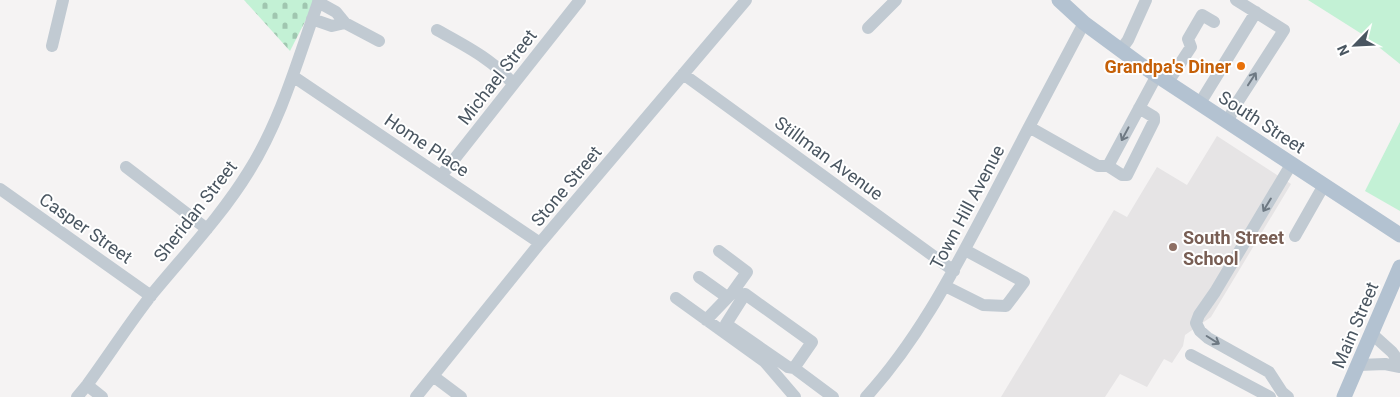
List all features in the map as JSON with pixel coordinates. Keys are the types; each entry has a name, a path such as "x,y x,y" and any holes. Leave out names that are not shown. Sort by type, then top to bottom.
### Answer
{"main road":[{"name":"South Street","path":"1059,0 1084,23 1120,51 1400,235"},
{"name":"Main Street","path":"1347,396 1400,267"}],"street":[{"name":"Stone Street","path":"416,397 540,243 746,0"},
{"path":"868,28 896,0"},
{"path":"1120,51 1128,40 1146,0"},
{"path":"1228,121 1235,106 1284,30 1236,0"},
{"path":"52,46 65,1"},
{"path":"318,1 336,12 345,23 379,41"},
{"name":"Sheridan Street","path":"76,397 87,385 152,296 233,197 250,170 266,141 294,77 318,1"},
{"name":"Michael Street","path":"441,176 577,1"},
{"path":"1200,103 1256,12"},
{"path":"1108,166 1139,108 1191,47 1188,39 1202,15 1214,22"},
{"path":"312,19 332,26 345,23"},
{"name":"Town Hill Avenue","path":"866,397 887,375 920,328 954,271 1084,23"},
{"path":"438,30 503,72 513,84"},
{"name":"Stillman Avenue","path":"684,74 954,271"},
{"name":"Home Place","path":"294,77 540,243"},
{"path":"1029,127 1098,166 1108,166 1122,175 1127,175 1154,121 1154,117 1139,108"},
{"path":"1288,397 1282,392 1269,372 1208,338 1200,331 1196,323 1199,315 1215,292 1292,163"},
{"path":"126,166 206,229"},
{"path":"1295,236 1324,185"},
{"name":"Casper Street","path":"0,189 152,296"},
{"path":"945,286 983,305 1006,306 1024,282 965,250"},
{"path":"706,320 747,272 720,251"},
{"path":"699,277 727,297"},
{"path":"794,368 812,342 745,294 726,324 788,367 794,368 833,397"},
{"path":"676,298 765,362 795,397"},
{"path":"1372,334 1392,352 1400,365"},
{"path":"1191,355 1270,397"},
{"path":"1359,365 1400,365"},
{"path":"434,376 461,397"},
{"path":"87,385 102,397"}],"shaded area":[{"name":"South Street School","path":"1217,136 1291,184 1211,317 1185,335 1183,346 1172,363 1164,359 1147,387 1120,374 1105,397 1001,397 1114,210 1127,217 1157,167 1187,185"}],"green space":[{"path":"244,0 316,0 290,51"},
{"path":"1308,0 1400,0 1400,64 1365,36"},
{"path":"1400,122 1400,211 1365,191"}],"place":[{"name":"Grandpa's Diner","path":"1241,66"},
{"name":"South Street School","path":"1173,247"}]}
